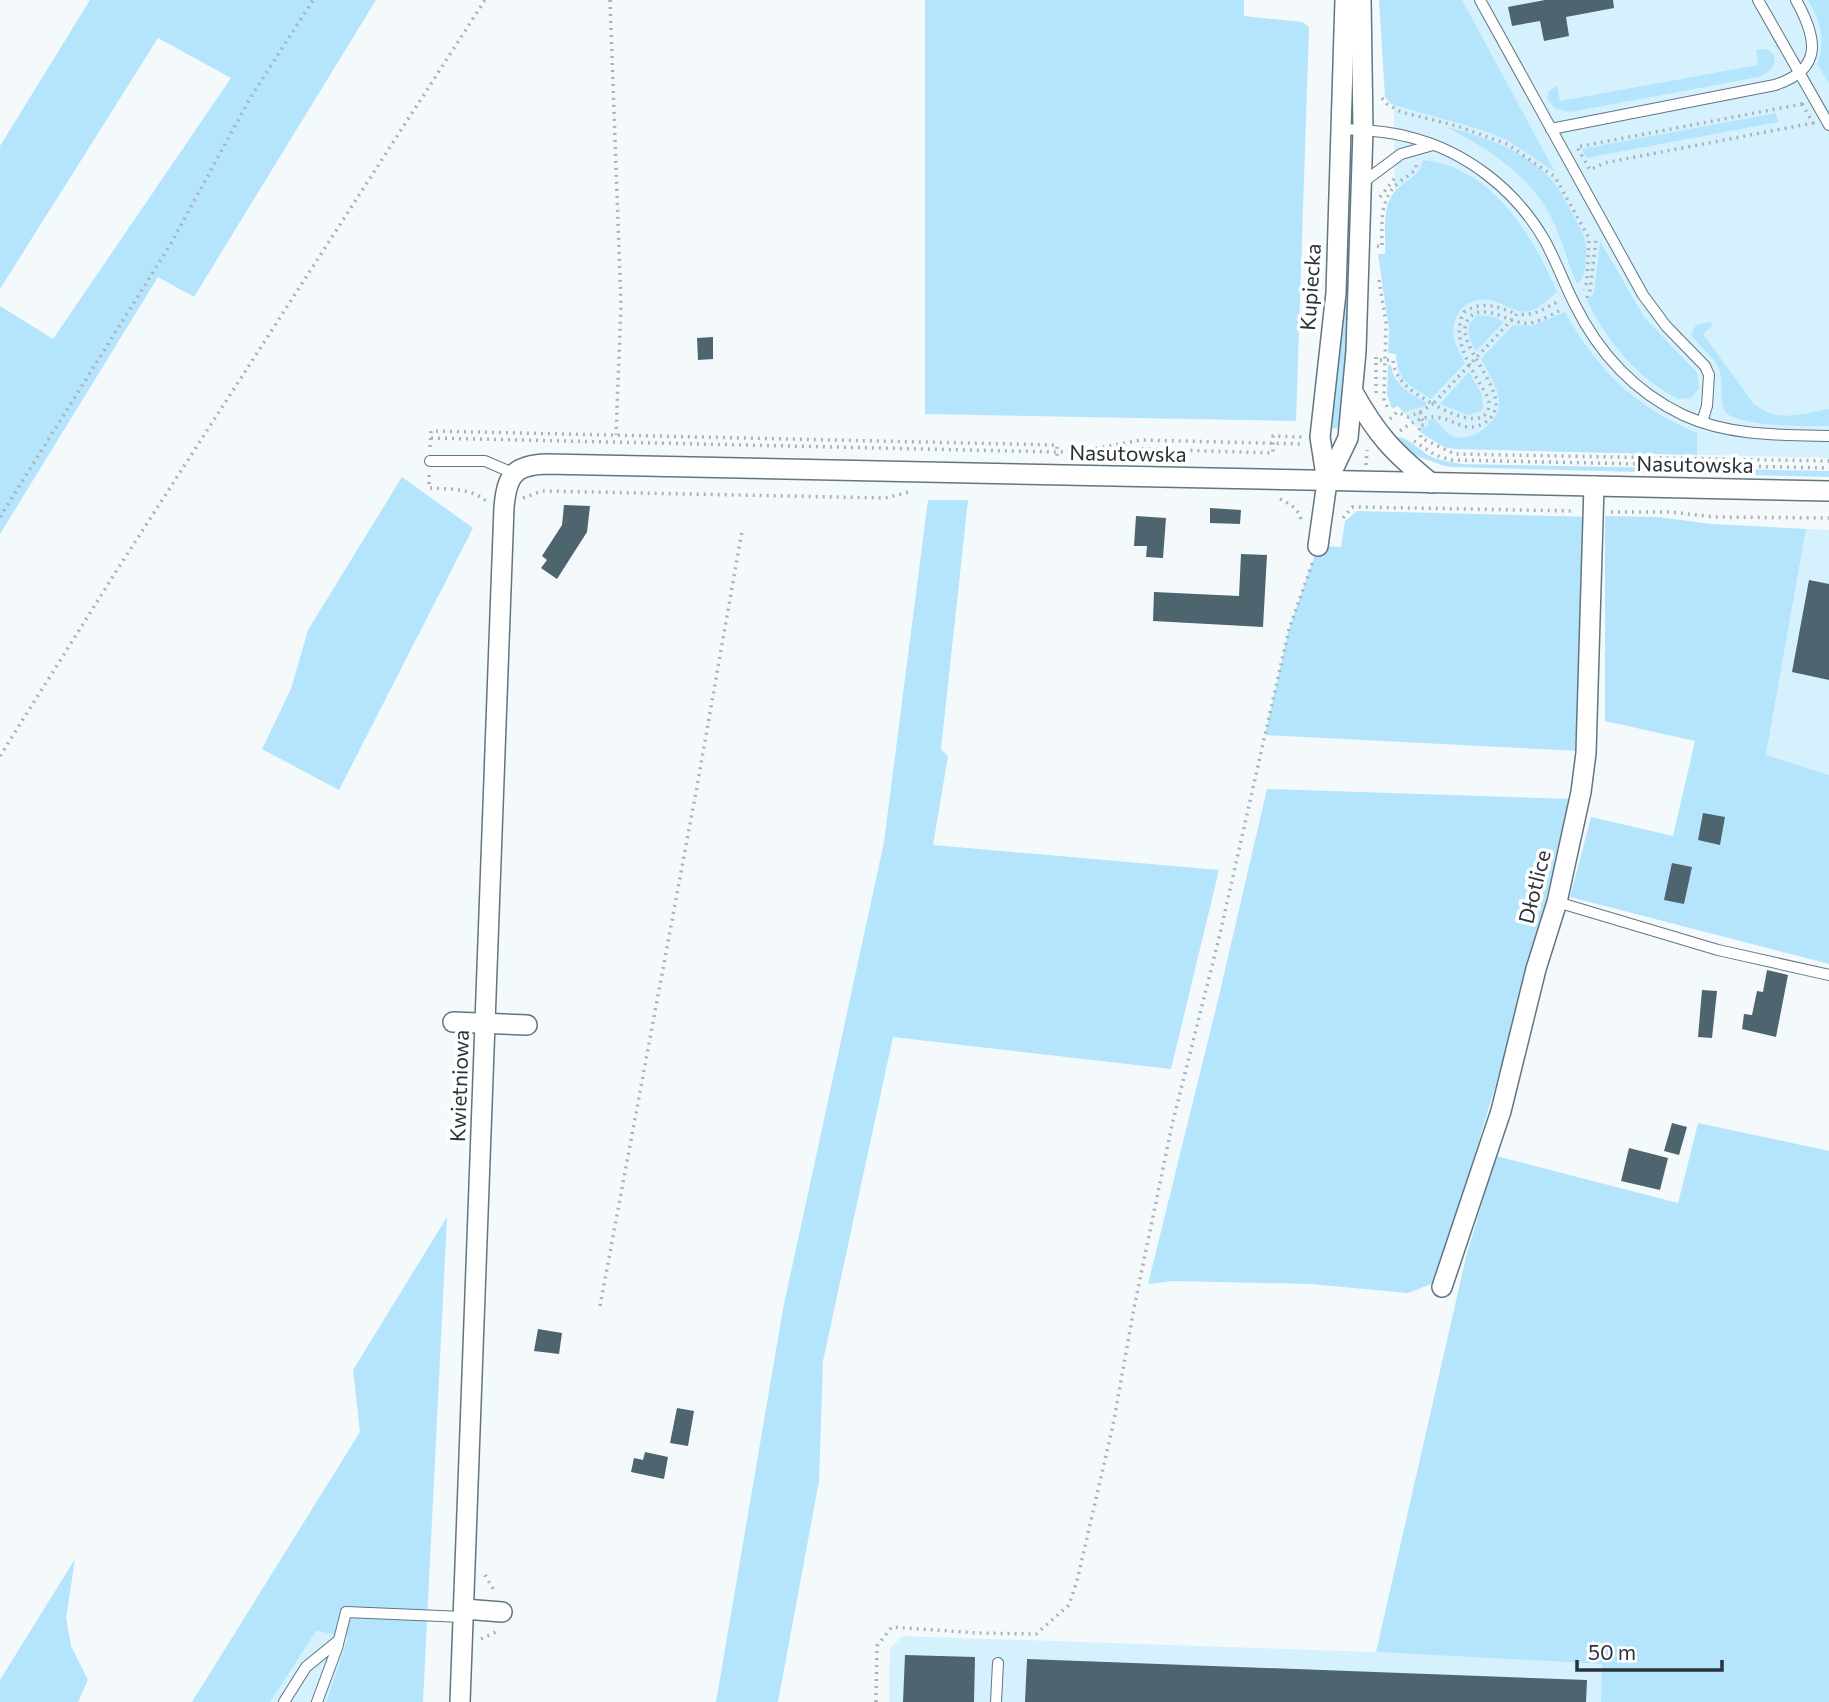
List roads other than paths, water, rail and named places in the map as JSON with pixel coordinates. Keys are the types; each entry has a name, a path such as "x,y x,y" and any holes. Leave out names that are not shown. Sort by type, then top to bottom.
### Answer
{"street":[{"name":"Kupiecka","path":"1326,482 1321,445 1336,293 1345,0"},
{"path":"1318,546 1326,482 1345,445 1353,391 1362,184 1361,0"},
{"path":"1353,391 1385,442 1431,483"},
{"name":"Nasutowska","path":"513,473 534,465 547,464 1829,491"},
{"name":"Kwietniowa","path":"460,1702 503,506 508,481 513,473"},
{"name":"Dłotlice","path":"1442,1287 1501,1111 1536,970 1557,902 1581,792 1586,753 1594,486"},
{"path":"453,1022 527,1025"},
{"path":"464,1613 502,1612"}],"lane":[{"path":"1480,0 1643,295 1666,326 1705,366 1710,384 1702,422"},
{"path":"1758,0 1829,125"},
{"path":"1551,129 1775,85 1800,74 1809,61 1813,44 1809,23 1796,0"},
{"path":"1341,129 1407,136 1433,145 1491,178 1514,200 1545,241 1574,303 1603,351 1627,377 1656,400 1702,422 1750,433 1829,436"},
{"path":"1362,184 1387,163 1407,152 1433,145"},
{"path":"430,461 485,461 513,473"},
{"path":"1557,902 1718,950 1829,975"},
{"path":"317,1702 346,1612 464,1613"},
{"path":"284,1702 306,1667 338,1641"},
{"path":"996,1702 998,1663"}]}
